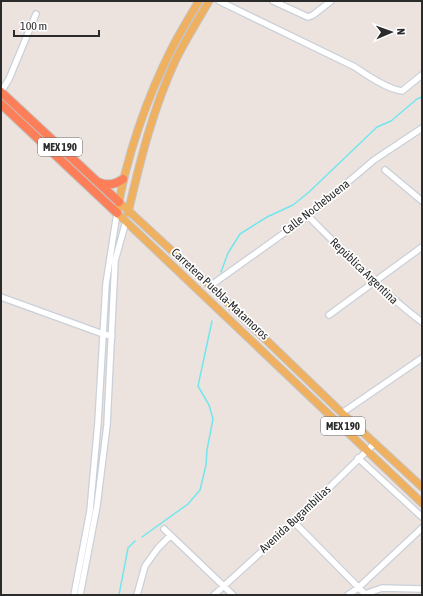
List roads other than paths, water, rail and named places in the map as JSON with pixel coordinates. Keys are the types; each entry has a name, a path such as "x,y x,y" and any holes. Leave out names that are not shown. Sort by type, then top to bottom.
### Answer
{"highway":[{"name":"Carretera Puebla-Matamoros","path":"1,92 119,202"},
{"name":"Carretera Puebla-Matamoros","path":"1,104 117,213"},
{"path":"96,181 103,184 111,184 124,176"}],"main road":[{"path":"117,213 124,176 145,112 160,74 174,45 199,1"},
{"path":"126,221 152,123 169,76 209,1"},
{"path":"124,176 137,177"},
{"name":"Carretera Puebla-Matamoros","path":"119,202 422,487"},
{"name":"Carretera Puebla-Matamoros","path":"117,213 422,502"}],"street":[{"path":"219,1 355,67 366,75 396,90 402,91 422,75"},
{"path":"273,1 308,17 313,15 331,1"},
{"path":"1,92 9,79 36,14"},
{"name":"Calle Nochebuena","path":"210,286 308,216 374,160 422,128"},
{"path":"385,170 422,201"},
{"path":"74,595 90,512 98,422 106,284 117,213"},
{"name":"República Argentina","path":"308,216 375,283 402,307 422,322"},
{"path":"80,595 97,506 107,425 113,286 119,247 126,221"},
{"path":"112,246 119,247"},
{"path":"329,315 375,283 422,247"},
{"path":"1,297 112,336"},
{"path":"342,413 422,358"},
{"name":"Avenida Bugambilias","path":"214,595 223,585 294,522 375,443"},
{"path":"358,458 422,517"},
{"path":"294,522 365,595 382,588 422,589"},
{"path":"348,595 358,588 422,528"},
{"path":"164,529 233,595"},
{"path":"137,595 145,566 158,548 170,536"}],"waterway":[{"path":"221,272 228,253 240,234 267,217 293,205 309,192 377,127 391,121 417,99 422,97"},
{"path":"142,537 188,504 200,490 206,465 207,450 213,419 209,405 198,386 212,321"},
{"path":"119,595 128,548 135,541"}]}
